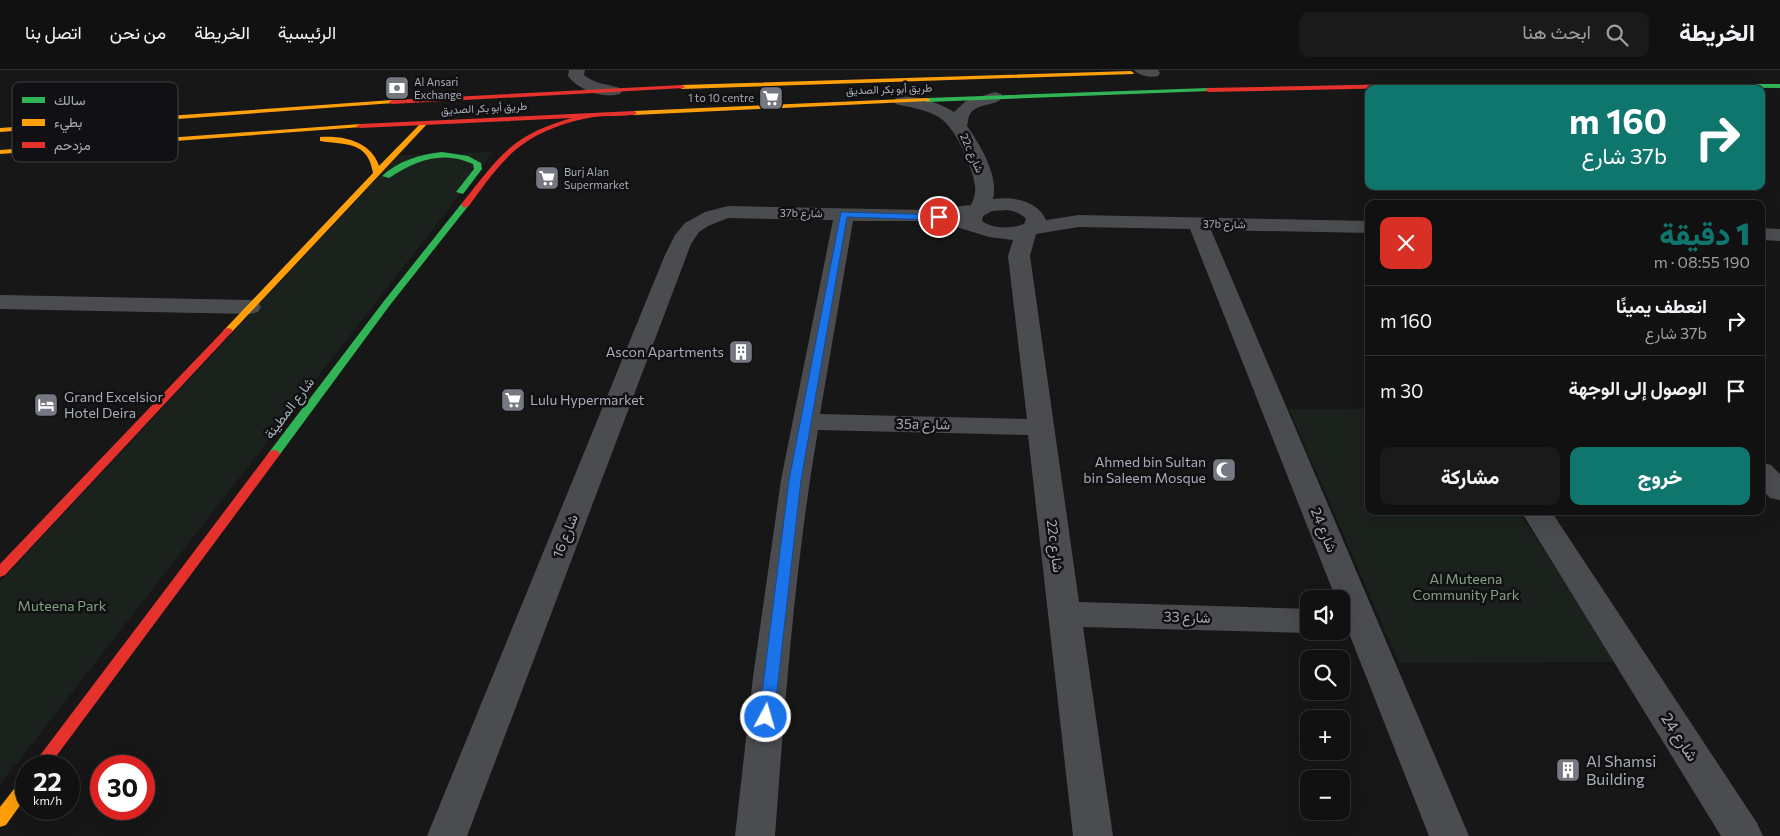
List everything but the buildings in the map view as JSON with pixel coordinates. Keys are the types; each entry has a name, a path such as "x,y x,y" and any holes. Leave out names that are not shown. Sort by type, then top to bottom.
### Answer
{"main road":[{"name":"طريق أبو بكر الصديق","path":"178,116 280,108 566,92 1075,72 1152,72"},
{"path":"1205,90 1237,82 1331,80 1349,75"},
{"path":"1595,85 1686,78 1780,76"},
{"name":"طريق أبو بكر الصديق","path":"1765,86 1780,86"},
{"name":"طريق أبو بكر الصديق","path":"178,139 599,114 995,97 1365,87"},
{"path":"0,572 424,123 454,110 532,101 566,92"},
{"path":"1765,92 1780,94"},
{"name":"شارع المطينة","path":"48,755 387,303 515,144 531,134 551,126 599,114"},
{"path":"212,136 340,140 371,153 377,162 377,174"},
{"path":"332,221 395,168 406,162 435,155 462,156 472,159 477,163 478,169 475,175 451,203"},
{"path":"387,303 399,272 408,258"},
{"path":"0,820 15,800"}],"street":[{"path":"577,70 576,76 582,83 595,88 614,91"},
{"name":"22c شارع","path":"958,124 959,115 966,108 995,97"},
{"name":"22c شارع","path":"902,101 937,109 950,116 958,124 984,183 985,196 980,219"},
{"name":"22c شارع","path":"984,183 997,194 1024,226 1041,427 1093,836"},
{"name":"37b شارع","path":"685,236 689,228 698,221 728,212 980,219 995,205 1024,226 1079,221 1362,227"},
{"path":"755,836 776,631 795,480 844,214"},
{"path":"980,219 1005,243 1024,226"},
{"name":"شارع 24","path":"1198,223 1351,622 1449,836"},
{"path":"1765,234 1780,234"},
{"name":"شارع 16","path":"447,836 658,299 685,236"},
{"path":"0,302 250,307"},
{"name":"35a شارع","path":"805,422 1041,427"},
{"name":"شارع 24","path":"1539,515 1743,836"},
{"name":"شارع 33","path":"1064,614 1300,620"}],"green space":[{"name":"Muteena Park","path":"493,152 23,755 15,755 15,766 0,785 0,582 399,155"},
{"name":"Al Muteena Community Park","path":"1289,409 1365,409 1365,515 1522,515 1615,662 1399,663"}],"traffic: fast":[{"path":"1765,86 1780,86"},
{"path":"927,100 1208,90"},
{"path":"386,176 407,163 419,159 442,154 454,155 477,163 478,169 460,192"},
{"path":"274,454 387,303 465,205"}],"traffic: slow":[{"path":"682,87 1131,73"},
{"path":"634,113 927,100"},
{"path":"178,117 392,102"},
{"path":"228,331 424,123"},
{"path":"178,139 360,126"},
{"path":"0,130 12,129"},
{"path":"323,139 351,143 366,150 375,164 377,174"},
{"path":"0,152 12,151"},
{"path":"0,820 15,800"}],"traffic: jam":[{"path":"392,102 682,87"},
{"path":"1208,90 1365,87"},
{"path":"360,126 634,113"},
{"path":"465,205 504,156 525,139 548,128 599,114"},
{"path":"0,572 228,331"},
{"path":"48,755 274,454"}],"place":[{"name":"Al Ansari Exchange","path":"397,88"},
{"name":"1 to 10 centre","path":"771,98"},
{"name":"Burj Alan Supermarket","path":"547,178"},
{"name":"Ascon Apartments","path":"741,352"},
{"name":"Lulu Hypermarket","path":"513,400"},
{"name":"Grand Excelsior Hotel Deira","path":"46,405"},
{"name":"Ahmed bin Sultan bin Saleem Mosque","path":"1224,470"},
{"name":"Al Shamsi Building","path":"1568,770"}],"route":[{"path":"766,717 795,480 844,214 939,217"}]}
